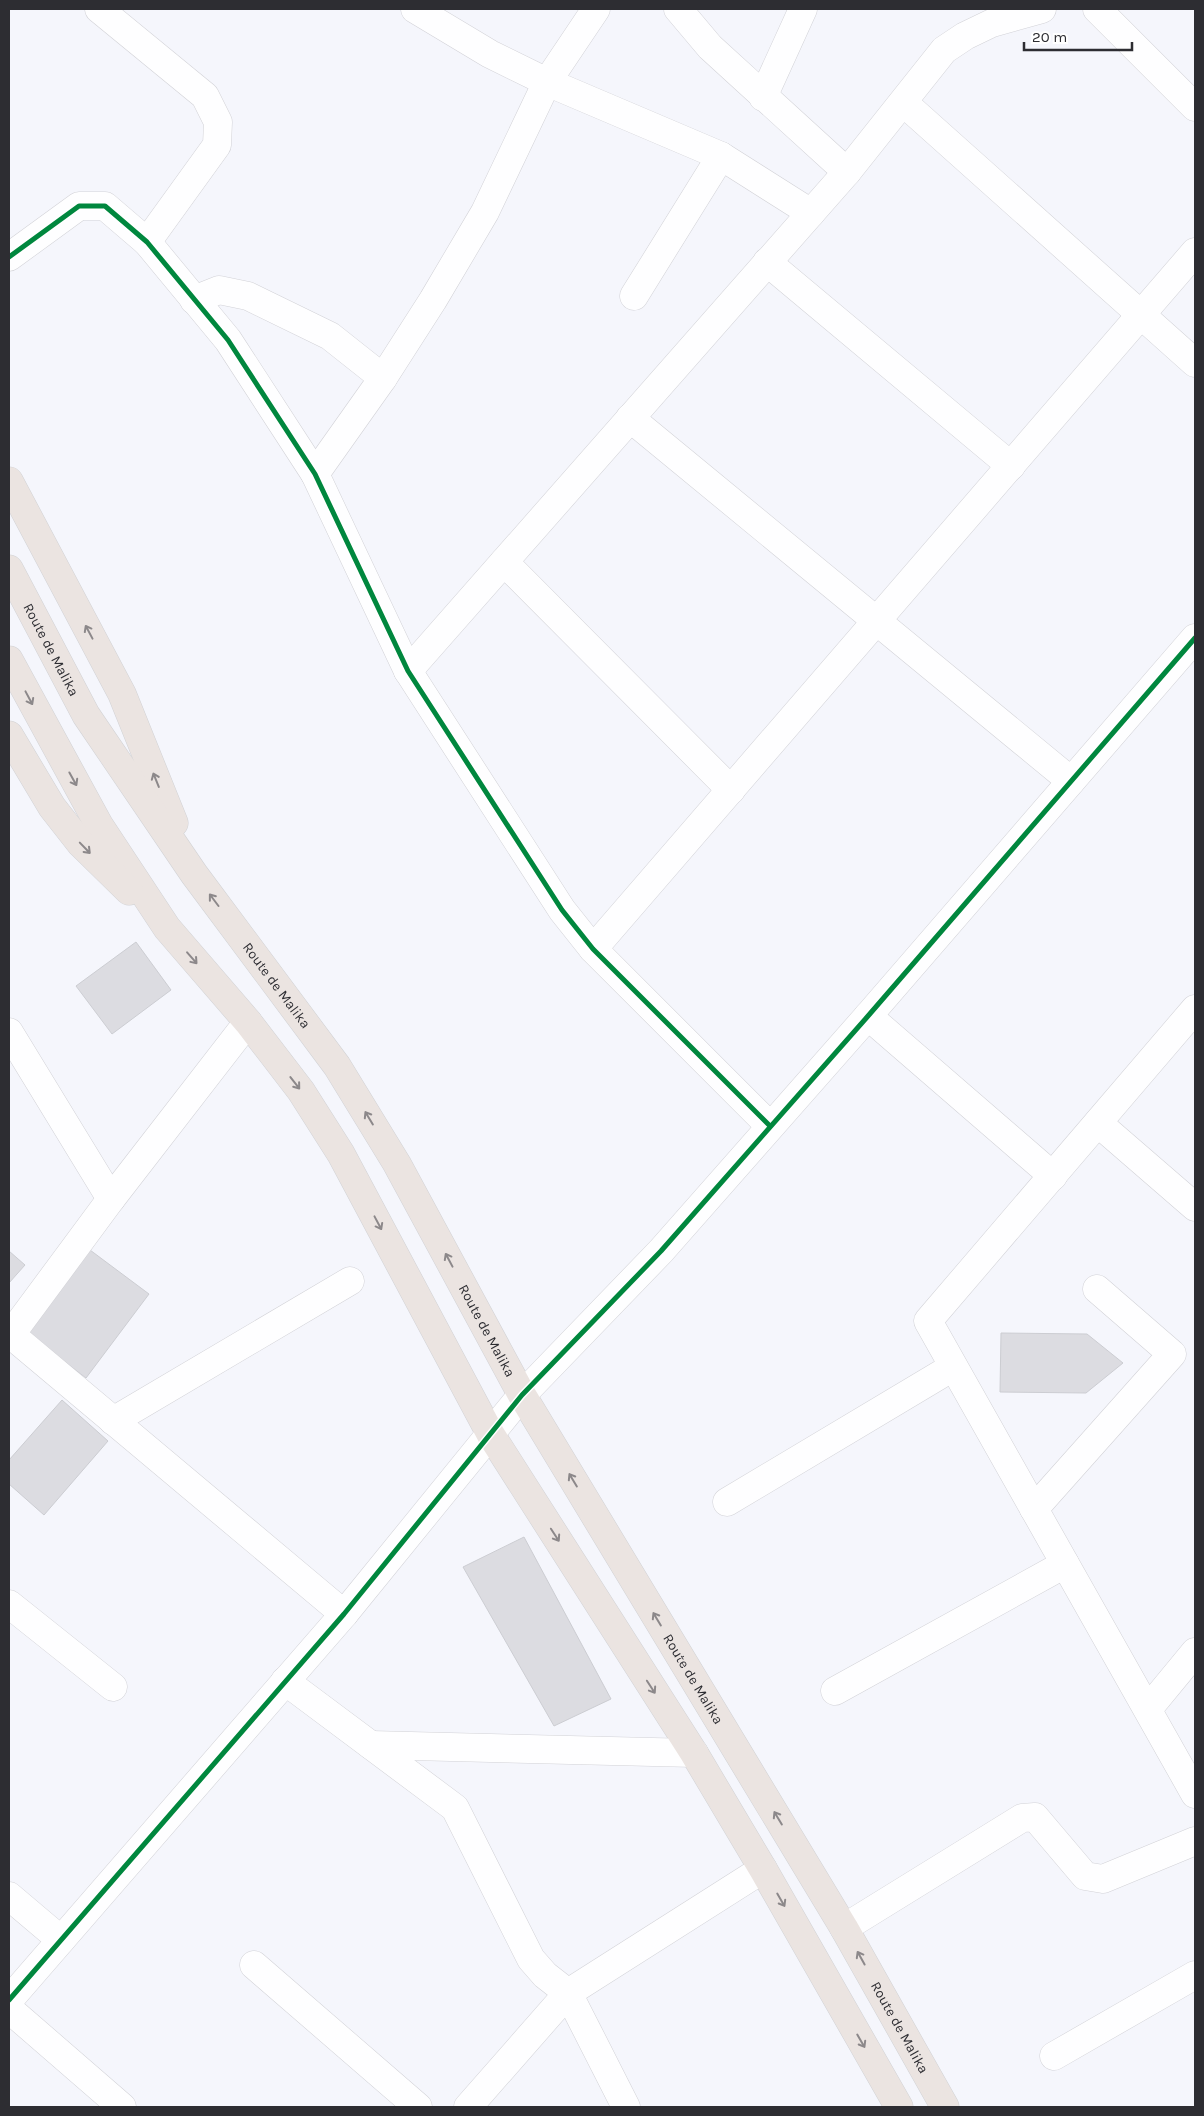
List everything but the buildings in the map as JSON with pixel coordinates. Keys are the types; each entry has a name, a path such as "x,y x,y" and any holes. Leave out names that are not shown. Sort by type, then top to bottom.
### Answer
{"main road":[{"path":"9,481 122,694 194,874"},
{"name":"Route de Malika","path":"9,569 86,715 194,874 337,1066 397,1164 522,1395 844,1928 944,2107"},
{"path":"9,660 99,825 167,928"},
{"path":"9,735 52,807 81,844 167,928 248,1022 302,1092 341,1154 491,1435 694,1753 899,2107"}],"street":[{"path":"99,9 205,96 218,122 217,145 147,242"},
{"path":"416,9 490,54 547,82 721,156 811,213"},
{"path":"315,474 383,378 433,300 485,212 547,82 596,9"},
{"path":"678,9 710,47 847,172"},
{"path":"763,97 803,9"},
{"path":"408,671 847,172 904,103 944,50 965,36 992,23 1042,9"},
{"path":"1097,9 1195,107"},
{"path":"904,103 1195,363"},
{"path":"634,296 721,156"},
{"path":"9,257 80,206 105,206 147,242 228,340 315,474 408,671 562,910 593,949 770,1126"},
{"path":"593,949 1195,252"},
{"path":"768,262 1011,466"},
{"path":"194,300 219,290 248,296 330,336 383,378"},
{"path":"630,418 1071,781"},
{"path":"504,562 731,790"},
{"path":"9,2000 344,1614 522,1395 661,1251 868,1016 1195,638"},
{"path":"1195,1010 928,1321 1195,1794"},
{"path":"868,1016 1053,1176"},
{"path":"248,1022 9,1335 344,1614"},
{"path":"9,1032 111,1199"},
{"path":"1098,1123 1195,1207"},
{"path":"113,1421 350,1281"},
{"path":"1034,1509 1172,1354 1097,1289"},
{"path":"727,1502 954,1367"},
{"path":"835,1691 1066,1564"},
{"path":"9,1604 113,1687"},
{"path":"1148,1709 1195,1652"},
{"path":"285,1681 455,1808 531,1959 545,1975 568,1993 626,2107"},
{"path":"371,1745 694,1753"},
{"path":"844,1928 1022,1818 1035,1817 1085,1876 1102,1879 1195,1840"},
{"path":"468,2107 568,1993 762,1868"},
{"path":"9,1896 61,1940"},
{"path":"254,1965 418,2107"},
{"path":"1054,2056 1195,1975"},
{"path":"9,2009 122,2107"}],"cycle path":[{"path":"9,257 79,206 105,206 147,242 228,340 315,474 408,671 562,910 593,949 770,1126"},
{"path":"9,2000 344,1614 522,1395 661,1251 868,1016 1195,638"}]}
